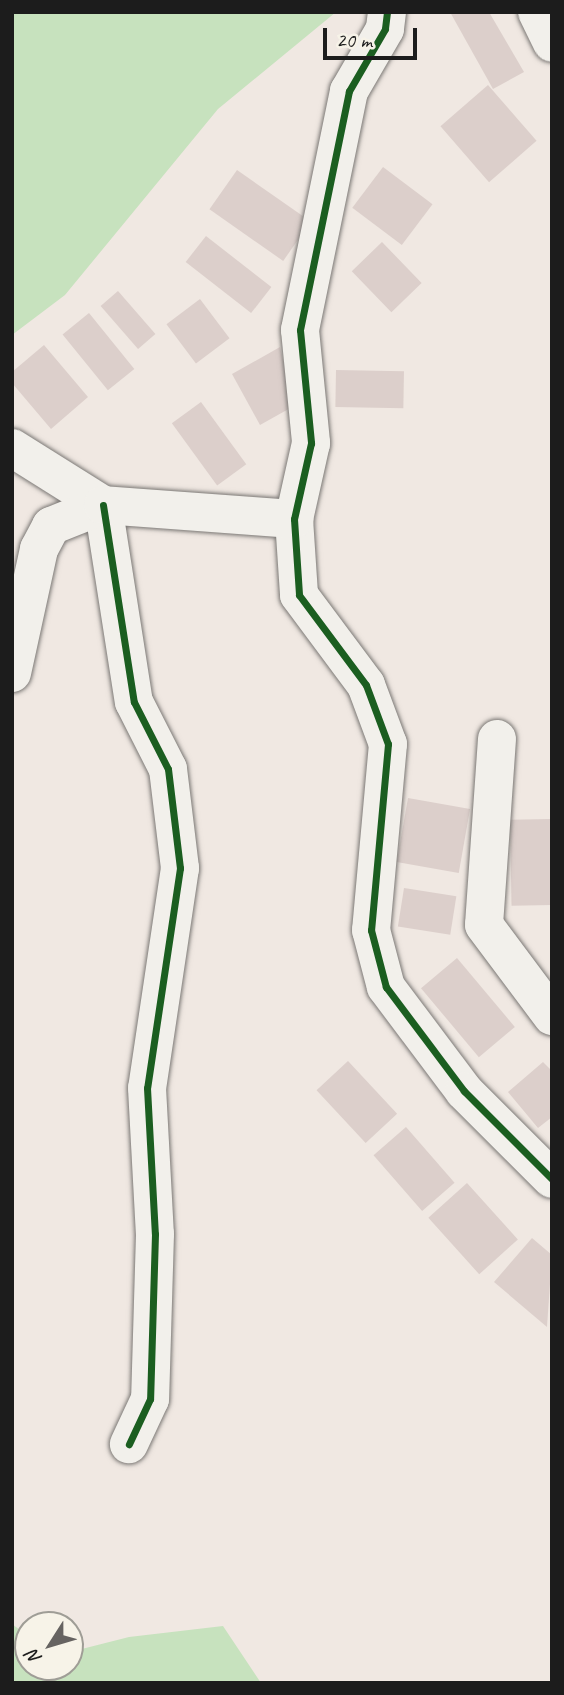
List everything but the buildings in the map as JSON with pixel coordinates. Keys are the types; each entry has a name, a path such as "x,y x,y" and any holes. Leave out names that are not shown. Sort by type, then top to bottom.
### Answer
{"street":[{"path":"387,12 385,29 349,91 300,330 311,443 294,519 299,596 366,685 388,744 371,930 386,987 464,1091 552,1179"},
{"path":"537,12 552,43"},
{"path":"12,448 103,505 134,702 168,769 180,868 147,1088 155,1234 150,1399 129,1444"},
{"path":"12,673 39,549 51,526 103,505 294,519"},
{"path":"497,739 484,925 552,1016"}],"green space":[{"path":"12,12 336,12 218,109 65,295 12,335"},
{"path":"12,1624 14,1681 84,1681 84,1648 129,1637 223,1626 261,1683 12,1683"}],"cycle path":[{"path":"387,12 385,29 349,91 300,330 311,443 294,519 299,595 366,685 388,744 371,930 386,987 464,1091 552,1179"},
{"path":"103,505 134,702 168,769 180,868 147,1088 155,1234 150,1399 129,1444"}]}
